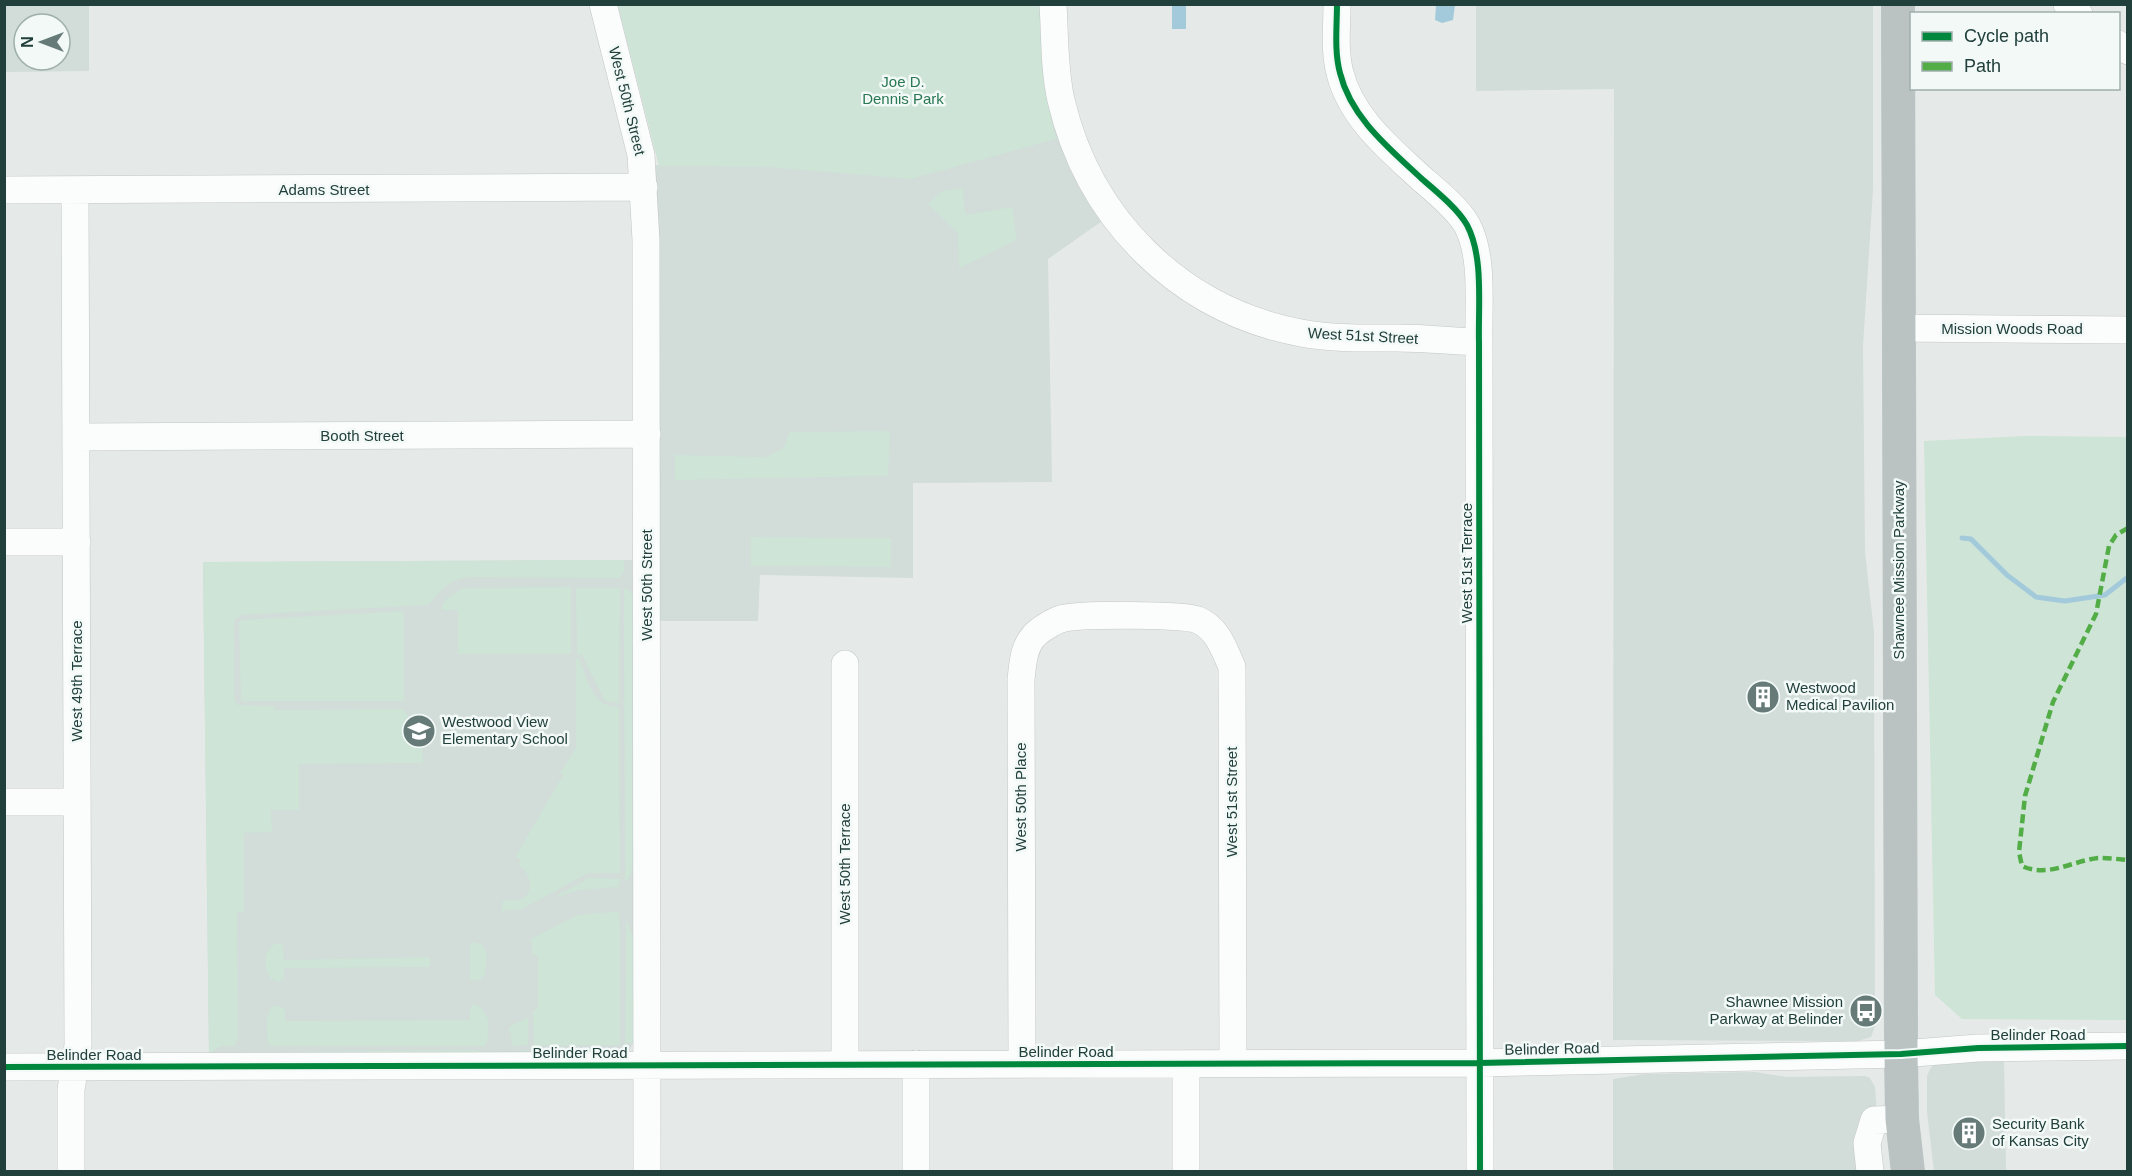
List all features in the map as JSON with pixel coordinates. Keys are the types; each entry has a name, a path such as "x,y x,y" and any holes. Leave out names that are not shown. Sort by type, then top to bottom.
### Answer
{"highway":[{"name":"Shawnee Mission Parkway","path":"1898,4 1901,1054 1902,1119 1908,1172"}],"street":[{"name":"West 50th Street","path":"603,4 641,155 646,240 647,1172"},
{"name":"West 51st Street","path":"1053,4 1061,99 1075,146 1096,189 1111,212 1129,236 1171,275 1221,306 1247,318 1302,333 1350,338 1479,342"},
{"name":"West 51st Terrace","path":"1337,4 1339,71 1353,104 1379,139 1441,196 1466,224 1477,251 1480,1172"},
{"name":"Adams Street","path":"4,190 644,188"},
{"name":"West 49th Terrace","path":"71,1172 71,1090 78,1045 75,191"},
{"name":"Mission Woods Road","path":"1898,328 2127,330"},
{"name":"Booth Street","path":"77,437 647,435"},
{"path":"4,542 77,542"},
{"name":"West 51st Street","path":"1132,616 1180,616 1199,620 1219,636 1232,667 1233,1063"},
{"name":"West 50th Place","path":"1022,1063 1021,679 1024,654 1034,635 1061,619 1132,616"},
{"name":"West 50th Terrace","path":"845,664 845,1064"},
{"path":"4,802 77,802"},
{"name":"Belinder Road","path":"4,1067 1479,1063 1901,1054 1978,1048 2127,1046"},
{"path":"916,1064 916,1172"},
{"path":"1186,1064 1186,1172"},
{"path":"1870,1172 1867,1143 1874,1120 1902,1119"}],"shaded area":[{"path":"4,5 89,5 89,71 72,71 72,12 12,12 12,72 5,72"},
{"path":"618,5 1041,5 1044,86 1064,140 1105,219 1048,259 1052,482 913,483 913,578 760,575 758,621 651,621 648,166 659,165"},
{"path":"1476,5 1873,5 1873,190 1863,346 1865,552 1874,632 1875,1026 1871,1037 1858,1041 1613,1040 1614,89 1476,91"},
{"name":"Westwood View Elementary School","path":"633,560 633,1043 628,1054 209,1059 203,562"},
{"path":"2004,1055 2006,1171 1934,1171 1927,1112 1927,1076 1930,1069 1934,1064"},
{"path":"1755,1072 1787,1077 1865,1076 1870,1078 1875,1087 1881,1171 1613,1172 1613,1079 1645,1074"}],"green space":[{"name":"Joe D. Dennis Park","path":"618,5 1041,5 1044,86 1056,139 911,179 767,167 659,166"},
{"path":"963,188 965,215 1012,207 1017,240 959,268 958,233 928,204 942,191"},
{"path":"890,431 888,476 675,480 675,455 765,457 784,448 789,432"},
{"path":"2025,436 2127,437 2127,1020 1962,1019 1935,995 1924,441"},
{"path":"751,537 891,538 891,567 751,566"},
{"path":"624,560 624,571 620,578 467,577 440,591 428,605 244,615 236,618 234,624 234,698 237,705 274,706 275,710 403,709 422,736 423,763 299,764 299,810 271,810 272,832 244,833 244,912 237,912 238,1038 235,1046 220,1046 209,1053 203,562"},
{"path":"571,587 571,654 458,654 458,610 442,610 442,605 446,599 463,588"},
{"path":"576,588 620,588 619,703 608,702 604,699 582,655 577,654"},
{"path":"624,588 633,596 633,866 625,883"},
{"path":"404,611 404,701 241,701 239,623 241,620"},
{"path":"576,659 579,659 597,698 602,703 619,707 620,873 588,873 522,909 502,911 502,903 505,899 514,901 521,899 529,890 528,877 518,865 521,860 516,856 563,775 560,773 576,748"},
{"path":"589,878 620,879 619,887 579,890 559,897 558,895"},
{"path":"619,913 620,927 620,1045 534,1046 533,1010 538,1009 538,955 533,954 531,939 577,915"},
{"path":"626,918 633,936 633,1043 625,1043"},
{"path":"473,942 483,945 487,955 485,975 479,980 471,981 470,945"},
{"path":"277,943 283,945 284,960 430,957 430,967 284,968 284,979 279,982 271,979 265,964 269,949"},
{"path":"473,1004 483,1010 488,1021 489,1028 485,1046 270,1046 268,1042 268,1015 273,1006 285,1010 285,1021 470,1020 470,1009"},
{"path":"528,1017 528,1045 513,1046 509,1027"},
{"path":"624,1050 625,1056 523,1055 517,1051"},
{"path":"480,1051 473,1055 279,1056 273,1052"}],"water":[{"path":"1172,5 1186,5 1186,29 1172,29"},
{"path":"1436,5 1455,5 1453,20 1442,23 1435,20"}],"waterway":[{"path":"1962,538 1971,539 2007,575 2036,597 2065,601 2105,595 2128,577"}],"marked path":[{"path":"2128,528 2116,535 2109,546 2096,614 2053,702 2025,796 2019,852 2022,866 2041,870 2051,870 2098,858 2128,860"}],"cycle path":[{"path":"1337,4 1338,65 1345,89 1353,104 1373,132 1446,200 1463,219 1472,238 1478,267 1480,1172"},
{"path":"4,1067 1479,1063 1901,1054 1978,1048 2128,1046"}],"place":[{"name":"Westwood Medical Pavilion","path":"1763,697"},
{"name":"Westwood View Elementary School","path":"419,731"},
{"name":"Shawnee Mission Parkway at Belinder","path":"1866,1011"},
{"name":"Security Bank of Kansas City","path":"1969,1133"}]}
